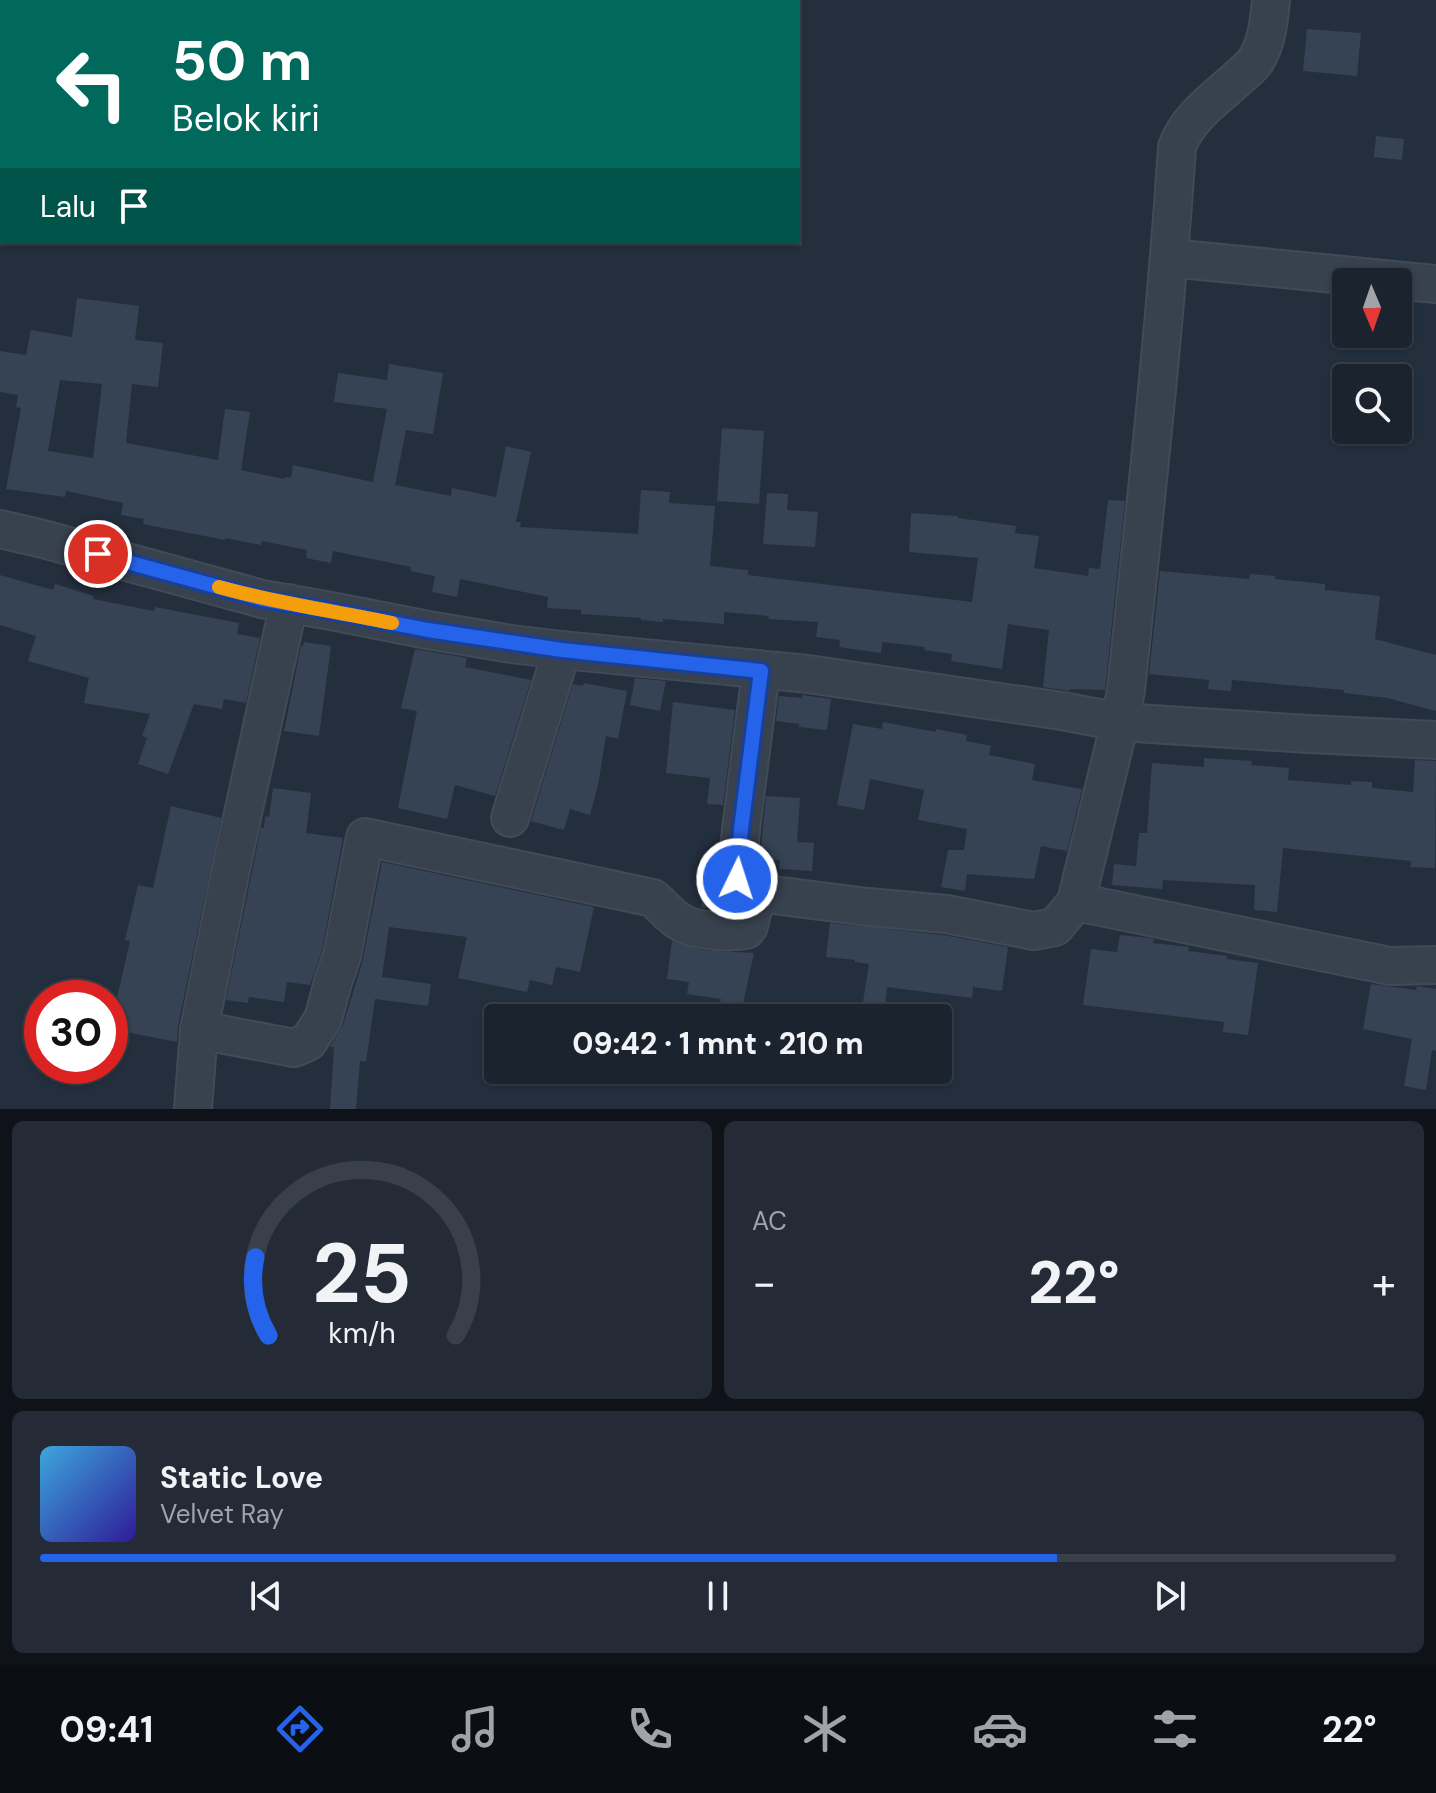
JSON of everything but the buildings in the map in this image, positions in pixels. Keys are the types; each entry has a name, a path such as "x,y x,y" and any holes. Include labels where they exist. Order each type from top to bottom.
{"street":[{"path":"761,671 737,875 745,888 757,893 946,914 1034,931 1055,927 1076,902 1126,690 1153,441 1177,147 1193,119 1254,63 1266,34 1271,0"},
{"path":"1170,258 1436,284"},
{"path":"0,529 262,599 428,630 562,650 808,674 1120,722 1436,740"},
{"path":"193,1109 199,1030 289,603"},
{"path":"510,818 562,650"},
{"path":"199,1030 294,1048 308,1042 323,1019 342,956 365,837 653,898 684,925 701,929 746,930 757,893"},
{"path":"1076,902 1390,966 1436,965"}],"slow traffic":[{"path":"219,587 262,599 392,623"}],"route":[{"path":"98,554 262,599 428,630 511,644 761,671 737,879"}]}
